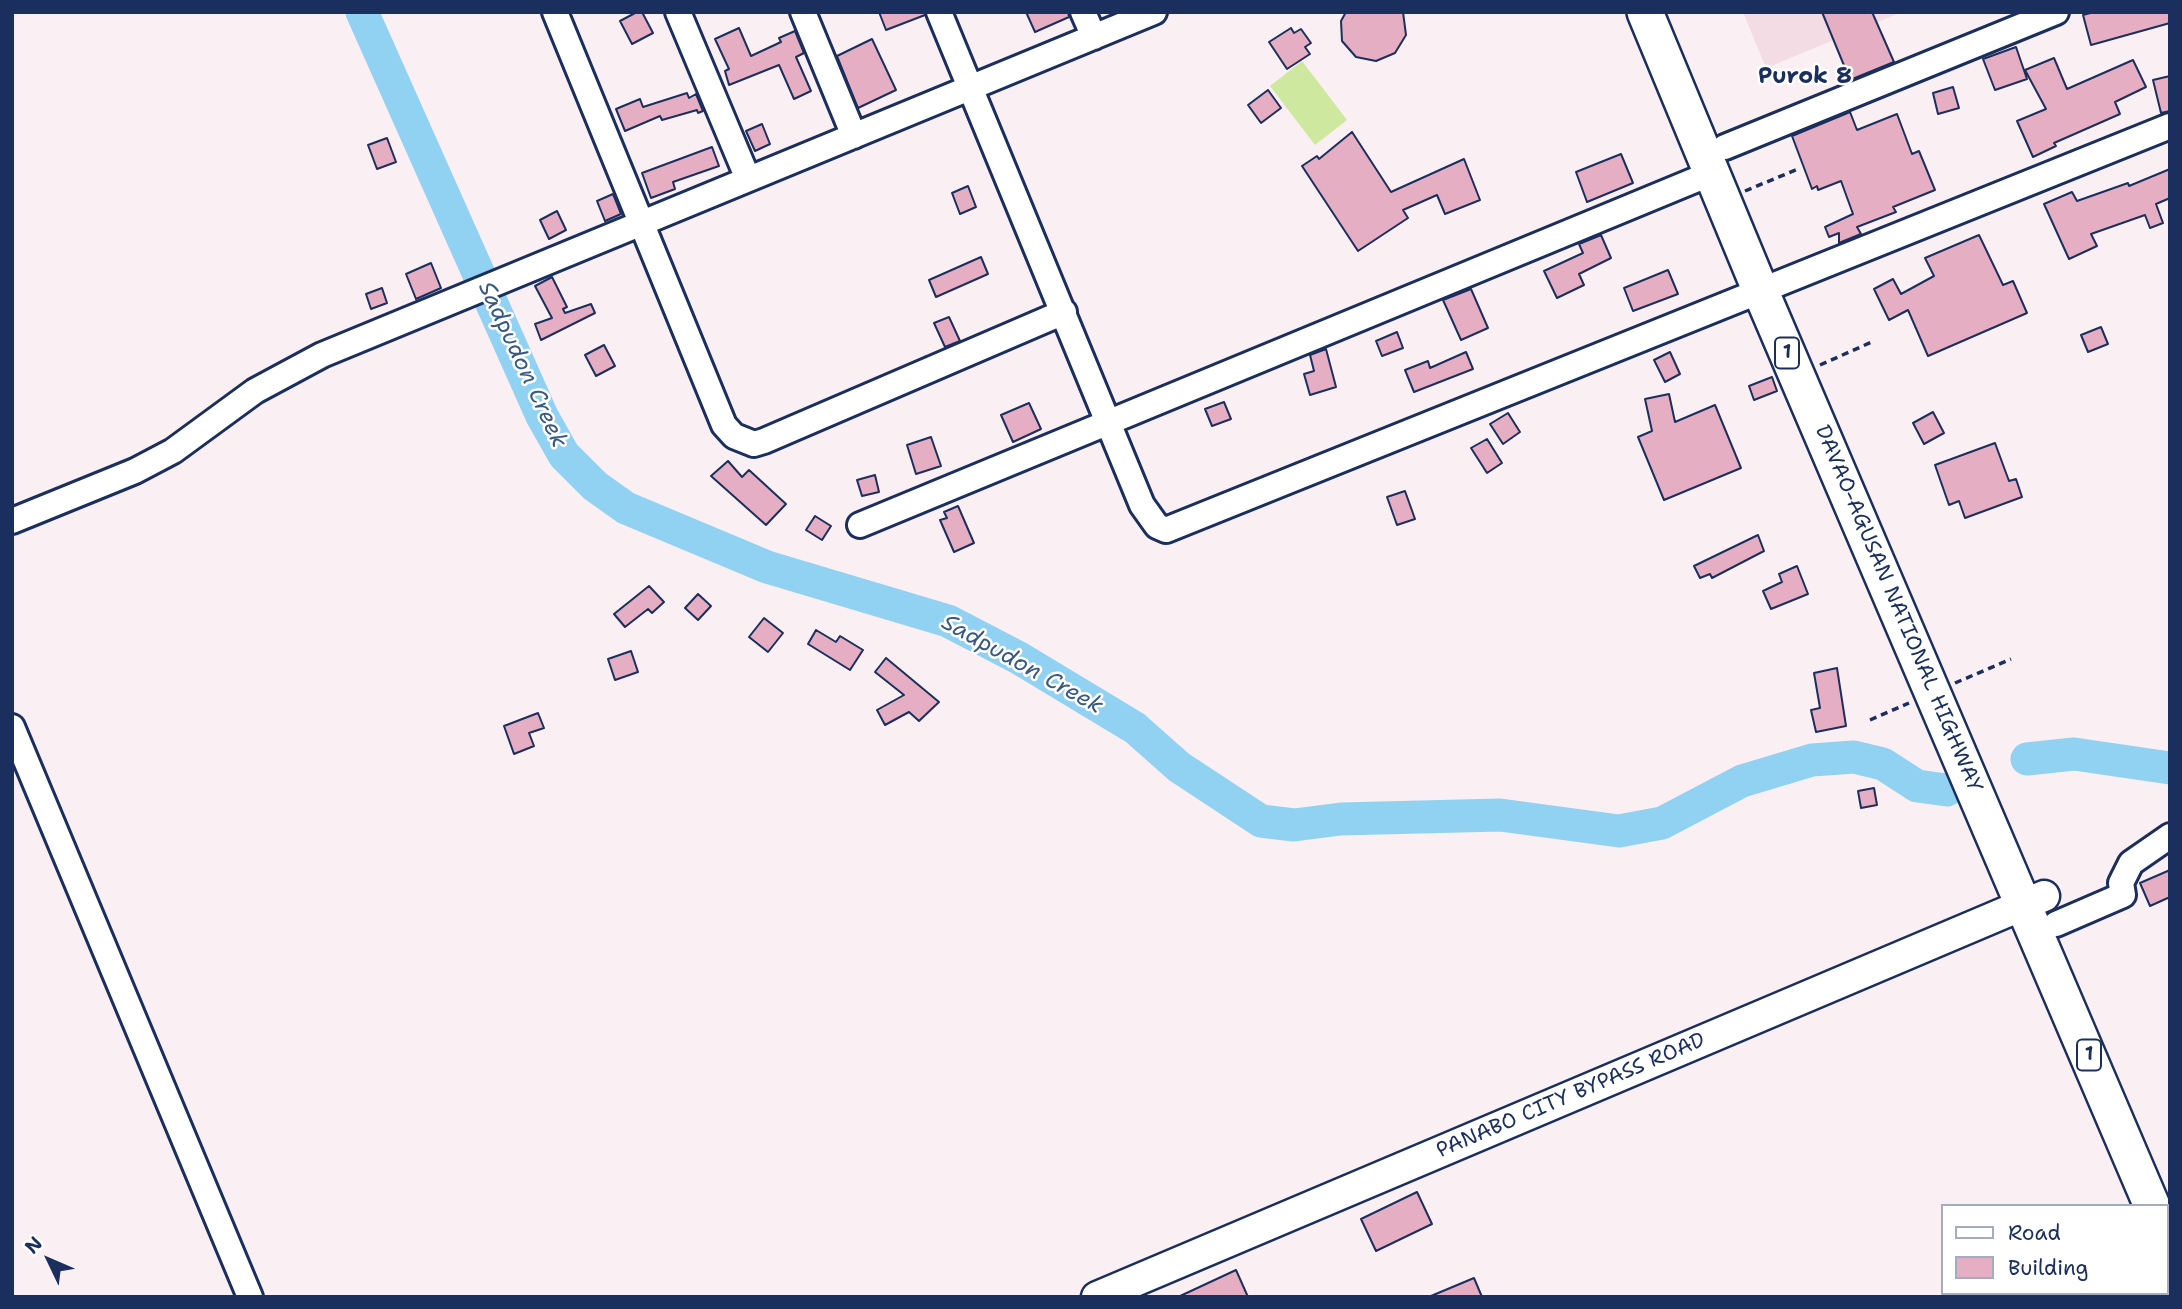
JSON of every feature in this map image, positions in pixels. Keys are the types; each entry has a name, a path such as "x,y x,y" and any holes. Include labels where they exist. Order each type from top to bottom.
{"highway":[{"name":"DAVAO-AGUSAN NATIONAL HIGHWAY","path":"1645,12 1719,160 1944,688 2170,1194"},
{"name":"DAVAO-AGUSAN NATIONAL HIGHWAY","path":"1670,12 1719,160 1744,191 1772,288 1818,366 1821,403"},
{"name":"DAVAO-AGUSAN NATIONAL HIGHWAY","path":"2042,908 2151,1204"}],"main road":[{"name":"PANABO CITY BYPASS ROAD","path":"1097,1297 2042,908"}],"street":[{"path":"555,12 724,425 734,436 754,444 1064,313"},
{"path":"678,12 748,179"},
{"path":"803,12 854,136"},
{"path":"939,12 1142,505 1157,526 1166,530 2170,126"},
{"path":"1083,12 1094,37"},
{"path":"12,521 135,471 202,432 255,391 286,373 457,298 1154,12"},
{"path":"860,525 1108,422 1719,160 2056,12"},
{"path":"12,727 250,1297"},
{"path":"2042,908 2123,895 2121,883 2131,863 2170,836"}],"path":[{"path":"1744,191 1798,169"},
{"path":"1818,366 1874,341"},
{"path":"1870,720 2011,659"}],"shaded area":[{"path":"1743,12 1902,12 1766,68"}],"green space":[{"path":"1302,61 1347,120 1315,145 1270,86"}],"building":[{"path":"642,12 653,33 632,44 620,21"},
{"path":"879,12 924,12 925,15 886,30"},
{"path":"1026,12 1068,12 1069,17 1035,32"},
{"path":"1346,12 1403,12 1406,35 1395,53 1376,61 1356,57 1342,41 1341,21"},
{"path":"1822,12 1872,12 1894,62 1850,80"},
{"path":"2094,12 2170,12 2170,23 2091,45 2083,15"},
{"path":"739,28 751,56 781,42 779,38 795,31 804,53 796,57 811,91 794,99 779,65 729,85 725,71 729,69 715,39"},
{"path":"1291,28 1294,33 1301,29 1311,43 1305,47 1310,54 1287,69 1269,42"},
{"path":"872,39 896,90 858,108 837,56"},
{"path":"2016,47 2027,79 1995,90 1983,59"},
{"path":"2054,58 2067,89 2133,60 2146,87 2115,102 2120,114 2054,143 2056,146 2033,157 2017,121 2046,109 2025,70"},
{"path":"2170,76 2170,111 2161,113 2153,80"},
{"path":"1953,87 1959,108 1938,114 1933,93"},
{"path":"1268,90 1281,108 1261,123 1248,105"},
{"path":"687,93 689,98 696,94 703,111 698,113 697,110 662,120 660,116 625,131 616,109 640,99 643,107"},
{"path":"1850,112 1857,130 1897,114 1912,154 1919,151 1935,190 1893,207 1896,212 1857,227 1861,234 1839,243 1839,233 1829,237 1825,227 1853,214 1841,181 1818,190 1817,186 1812,189 1792,136"},
{"path":"762,124 770,144 755,151 746,131"},
{"path":"1352,132 1391,192 1464,159 1480,200 1445,214 1437,195 1403,210 1408,218 1358,251 1302,166 1317,156 1319,159"},
{"path":"387,138 396,162 377,169 368,145"},
{"path":"712,147 719,166 673,182 675,189 651,198 642,173"},
{"path":"1621,154 1633,183 1587,202 1576,172"},
{"path":"2170,169 2170,198 2156,204 2163,223 2150,228 2145,215 2091,234 2097,246 2069,259 2044,204 2072,192 2077,201 2128,183 2129,186"},
{"path":"968,186 976,207 960,214 952,193"},
{"path":"613,194 621,214 605,221 597,201"},
{"path":"557,211 566,230 549,239 540,220"},
{"path":"1601,235 1611,258 1579,274 1584,285 1557,298 1544,271 1583,253 1579,244"},
{"path":"1979,235 2003,285 2013,281 2027,313 1928,356 1908,310 1889,320 1874,289 1893,279 1901,294 1934,276 1925,258"},
{"path":"981,257 988,274 936,297 929,280"},
{"path":"431,263 441,288 416,299 406,274"},
{"path":"1668,270 1678,294 1633,311 1624,288"},
{"path":"552,277 567,307 563,309 565,313 591,304 595,313 541,340 535,324 552,318 535,286"},
{"path":"382,288 387,303 371,309 366,294"},
{"path":"1471,289 1488,328 1461,340 1443,300"},
{"path":"949,317 960,341 945,347 934,323"},
{"path":"2101,327 2108,344 2088,352 2081,335"},
{"path":"1397,332 1403,348 1382,356 1376,341"},
{"path":"604,345 615,366 596,376 585,355"},
{"path":"1326,349 1336,387 1310,395 1304,374 1314,371 1310,355"},
{"path":"1466,352 1473,369 1414,392 1405,370 1428,361 1430,368"},
{"path":"1670,352 1680,374 1665,382 1654,360"},
{"path":"1772,377 1777,391 1754,400 1749,386"},
{"path":"1669,394 1675,422 1715,405 1741,468 1664,500 1638,437 1652,431 1645,399"},
{"path":"1224,402 1231,419 1212,426 1205,409"},
{"path":"1029,403 1041,429 1013,442 1001,415"},
{"path":"1933,412 1944,433 1924,444 1913,423"},
{"path":"1508,413 1520,432 1503,444 1490,424"},
{"path":"931,437 941,466 916,474 907,445"},
{"path":"1487,439 1502,463 1487,473 1471,448"},
{"path":"1995,443 2009,481 2016,479 2022,497 1965,518 1959,501 1949,505 1935,465"},
{"path":"728,461 742,477 749,470 786,504 766,525 711,476"},
{"path":"875,475 879,492 862,496 857,480"},
{"path":"1405,491 1415,519 1397,525 1387,497"},
{"path":"958,506 974,543 954,552 940,520 947,518 944,512"},
{"path":"815,516 831,526 822,540 806,530"},
{"path":"1758,535 1764,551 1712,578 1710,574 1700,578 1694,566"},
{"path":"1797,566 1808,594 1771,609 1763,591 1782,582 1779,574"},
{"path":"649,586 664,602 652,613 648,609 625,627 614,614"},
{"path":"698,594 711,606 698,620 685,608"},
{"path":"764,618 783,633 768,652 749,637"},
{"path":"816,630 836,642 840,636 863,650 850,670 808,644"},
{"path":"631,651 638,672 615,680 608,659"},
{"path":"886,658 939,702 919,721 909,712 885,725 877,710 904,695 875,672"},
{"path":"1837,668 1846,726 1816,732 1811,710 1820,708 1814,673"},
{"path":"538,713 544,728 529,733 534,746 514,754 504,726"},
{"path":"1874,788 1877,805 1861,808 1858,791"},
{"path":"2170,870 2170,897 2150,906 2140,883"},
{"path":"1417,1192 1432,1224 1376,1251 1361,1219"},
{"path":"1236,1270 1248,1297 1178,1297"},
{"path":"1474,1278 1482,1297 1431,1297 1431,1296"}],"waterway":[{"name":"Sadpudon Creek","path":"362,12 542,416 564,455 595,486 626,508 767,567 948,621 1019,658 1135,728 1179,767 1261,821 1294,825 1341,819 1500,815 1619,831 1662,823 1742,781 1812,760 1854,757 1883,764 1917,786 1947,790"},
{"name":"Sadpudon Creek","path":"2027,759 2074,754 2170,768"}],"district":[{"name":"Purok 8","path":"1805,77"}]}
